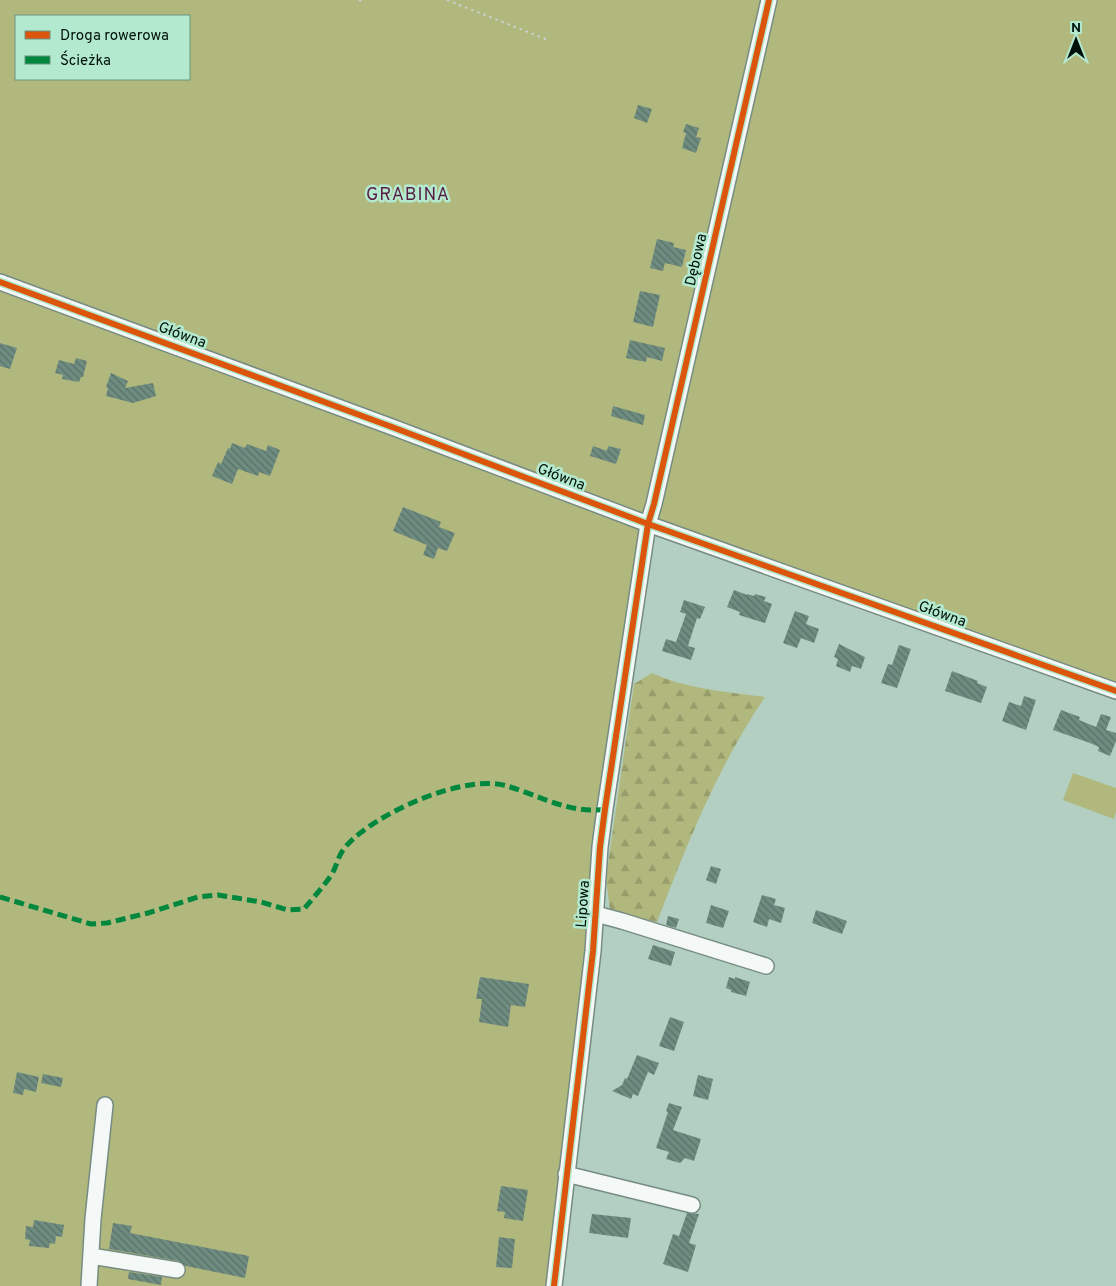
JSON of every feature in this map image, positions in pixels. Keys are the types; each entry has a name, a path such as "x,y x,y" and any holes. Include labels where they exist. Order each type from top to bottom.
{"street":[{"name":"Dębowa","path":"648,524 770,0"},
{"name":"Główna","path":"0,282 392,426 648,524 1116,691"},
{"name":"Lipowa","path":"554,1286 596,914 600,847 648,524"},
{"path":"596,914 766,966"},
{"path":"89,1286 93,1219 105,1106"},
{"path":"566,1174 692,1205"},
{"path":"91,1256 177,1270"}],"path":[{"path":"359,0 365,2"},
{"path":"447,0 548,40"}],"green space":[{"path":"0,0 1116,0 1116,698 645,525 553,1286 0,1286"},
{"path":"652,673 693,686 765,697 748,723 718,778 692,835 657,922 610,911 606,878 634,684"},
{"path":"1073,773 1116,788 1116,812 1114,819 1063,800"}],"building":[{"path":"638,105 652,109 647,123 634,118"},
{"path":"686,124 699,128 696,137 701,138 696,153 682,148 686,133 683,132"},
{"path":"657,239 674,243 673,247 686,250 682,267 665,263 663,271 650,268"},
{"path":"640,291 660,295 653,327 633,322"},
{"path":"630,340 665,348 662,361 647,357 646,362 626,358"},
{"path":"0,343 17,348 10,369 0,366"},
{"path":"76,358 87,361 83,377 81,377 79,382 62,379 63,375 55,373 59,360 74,364"},
{"path":"111,373 128,381 125,388 153,383 156,396 133,403 106,396 108,388 106,387"},
{"path":"613,406 645,415 643,425 611,416"},
{"path":"232,443 245,448 247,444 266,451 268,445 280,450 270,476 259,472 258,476 238,469 232,484 212,476 218,462 221,464"},
{"path":"593,446 607,451 608,446 621,449 616,464 590,456"},
{"path":"403,507 441,522 439,527 455,533 447,551 438,548 434,559 423,555 427,545 393,531"},
{"path":"734,590 747,595 754,596 755,594 766,597 764,601 772,604 765,623 739,615 740,612 727,607"},
{"path":"684,600 705,607 700,619 697,618 688,646 695,648 691,660 662,651 666,639 676,642 686,614 680,612"},
{"path":"795,611 809,616 806,624 819,629 814,643 801,638 797,648 783,643"},
{"path":"839,644 865,657 861,669 852,666 850,672 836,666 838,659 834,657"},
{"path":"899,645 911,649 897,688 881,683 888,664 892,665"},
{"path":"952,671 978,681 977,683 987,687 981,703 945,691"},
{"path":"1024,696 1036,700 1026,730 1002,721 1009,702 1021,706"},
{"path":"1061,710 1080,717 1079,720 1096,727 1101,714 1111,717 1106,730 1116,733 1116,741 1110,756 1098,751 1099,747 1053,730"},
{"path":"711,866 721,869 716,884 706,880"},
{"path":"762,895 776,899 774,905 785,908 781,923 769,919 767,927 753,922"},
{"path":"711,905 729,911 723,928 706,923"},
{"path":"816,910 847,921 842,934 812,923"},
{"path":"668,916 679,919 676,928 666,925"},
{"path":"653,945 675,952 671,966 648,959"},
{"path":"480,977 529,984 525,1007 511,1005 508,1027 479,1022 482,999 476,999"},
{"path":"729,977 750,982 746,996 731,992 731,990 726,988"},
{"path":"670,1017 684,1022 674,1051 659,1046"},
{"path":"637,1055 659,1063 654,1075 648,1072 638,1096 633,1094 631,1099 612,1091 622,1085 625,1078 627,1079"},
{"path":"17,1072 39,1077 36,1092 24,1089 23,1095 13,1093"},
{"path":"43,1074 63,1078 61,1087 41,1083"},
{"path":"698,1075 713,1079 708,1100 693,1096"},
{"path":"669,1103 682,1107 673,1130 701,1139 694,1161 685,1158 680,1163 666,1159 669,1152 656,1148 668,1112 666,1111"},
{"path":"501,1186 528,1190 523,1221 504,1218 505,1212 497,1211"},
{"path":"687,1213 699,1214 689,1243 696,1245 688,1272 663,1264 673,1234 679,1236"},
{"path":"592,1214 631,1218 628,1238 589,1233"},
{"path":"34,1220 64,1225 62,1237 56,1236 55,1244 50,1243 49,1248 29,1246 30,1240 25,1239 26,1226 33,1227"},
{"path":"113,1223 132,1226 130,1233 249,1256 245,1278 186,1266 179,1261 109,1249"},
{"path":"499,1237 515,1239 512,1268 496,1267"},
{"path":"129,1272 162,1277 161,1285 128,1279"}],"marked path":[{"path":"0,897 91,924 107,923 148,913 198,897 218,895 261,902 288,910 304,909 332,874 345,848 361,832 400,809 422,798 445,790 489,783 507,786 568,807 593,810 605,809"}],"cycle path":[{"path":"554,1286 593,951 600,847 648,524 769,0"},
{"path":"0,282 648,524 1116,691"}],"district":[{"name":"GRABINA","path":"408,195"}]}
